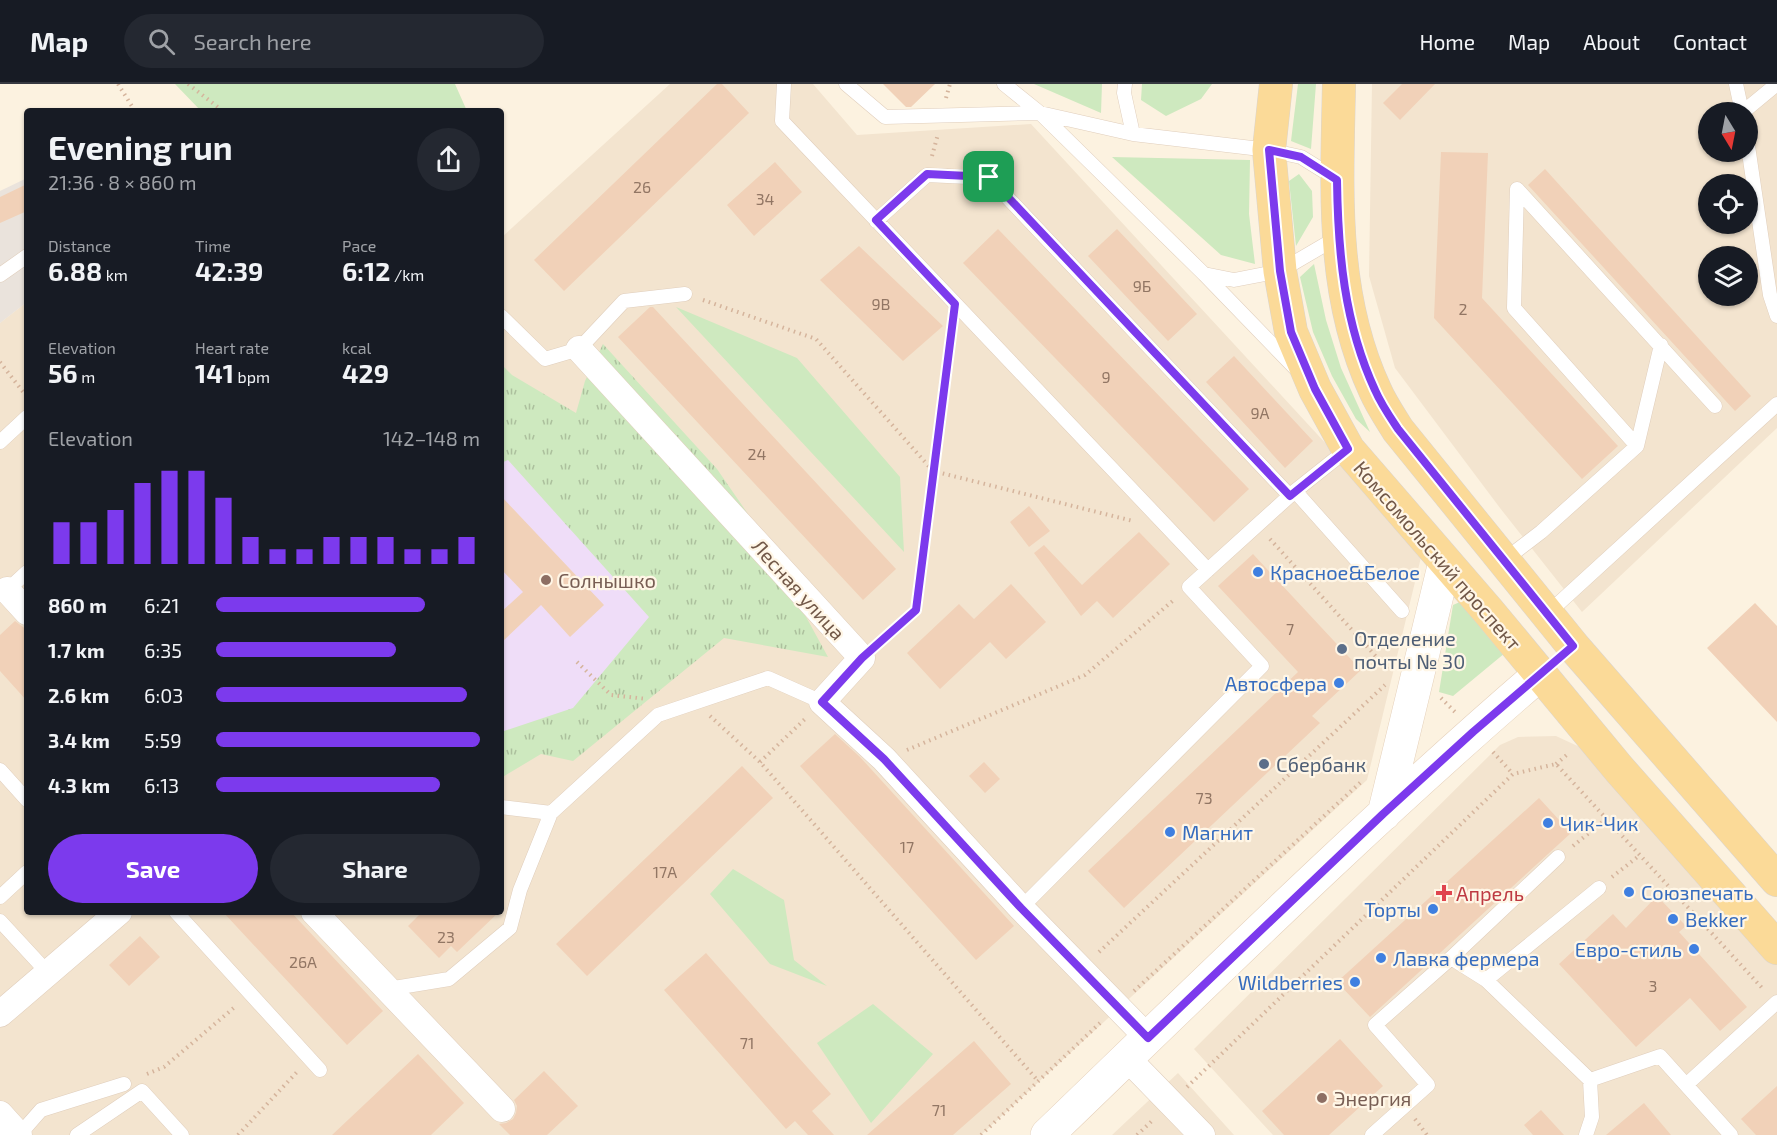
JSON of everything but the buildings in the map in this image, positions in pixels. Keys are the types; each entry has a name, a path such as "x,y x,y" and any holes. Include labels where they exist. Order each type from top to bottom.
{"main road":[{"name":"Комсомольский проспект","path":"1276,84 1269,150 1280,271 1291,332 1315,389 1348,449 1489,612 1619,769 1777,948"},
{"path":"1339,84 1338,237 1345,294 1356,342 1375,392 1398,429 1573,646 1777,880"},
{"path":"1383,814 1445,562"},
{"path":"1047,1135 1383,814 1473,732 1573,646"}],"street":[{"name":"Лесная улица","path":"579,349 862,658"},
{"path":"3,594 24,610"},
{"path":"862,658 822,702 884,759 1021,908 1118,1006 1138,1048 1172,1101 1202,1135"},
{"path":"0,1014 116,915"},
{"path":"322,915 388,989 502,1109"},
{"path":"0,1114 19,1135"}],"lane":[{"path":"784,84 782,121 1208,570"},
{"path":"846,84 885,117 1040,113 1133,134 1269,150 1301,157 1337,180"},
{"path":"1004,84 1040,113 1204,274 1315,389"},
{"path":"1125,84 1124,93 1133,134"},
{"path":"1736,84 1740,102"},
{"path":"1754,102 1777,84"},
{"path":"1750,162 1770,295 1777,316"},
{"path":"876,220 927,174 989,177 1402,611"},
{"path":"1637,446 1514,308 1517,189 1715,406"},
{"path":"1204,274 1233,280 1280,271 1338,237"},
{"path":"0,275 24,258"},
{"path":"504,319 545,359 579,349 624,301 685,294"},
{"path":"1503,561 1541,531 1637,446 1661,345"},
{"path":"1547,614 1777,404"},
{"path":"0,442 24,420"},
{"path":"1021,908 1262,666 1189,587 1293,494 1348,449"},
{"path":"3,594 24,575"},
{"path":"388,989 449,979 510,928 520,890 551,813 658,716 768,678 822,702"},
{"path":"0,770 24,797"},
{"path":"504,807 551,813"},
{"path":"1372,1135 1428,1085 1375,1025 1558,857"},
{"path":"0,897 24,875"},
{"path":"1486,980 1599,888"},
{"path":"179,915 320,1070"},
{"path":"0,921 48,973"},
{"path":"1450,958 1486,980 1590,1080 1592,1117 1586,1135"},
{"path":"1686,1085 1777,1003"},
{"path":"1590,1080 1660,1056 1731,1135"},
{"path":"0,1134 19,1135 41,1110 124,1084"},
{"path":"76,1135 142,1091 182,1135"}],"path":[{"path":"118,84 133,108"},
{"path":"188,84 219,108"},
{"path":"685,294 816,339 933,471 1169,530"},
{"path":"862,658 916,610 955,304"},
{"path":"0,362 24,393"},
{"path":"1258,525 1390,672"},
{"path":"884,759 1085,675 1189,587"},
{"path":"577,662 611,695 653,699"},
{"path":"1081,969 1387,683 1385,694"},
{"path":"759,762 822,702"},
{"path":"695,703 759,762 1038,1081"},
{"path":"1137,1135 1513,774 1556,764 1777,1003"},
{"path":"981,1135 1369,774"},
{"path":"1558,857 1606,819"},
{"path":"1599,888 1640,855"},
{"path":"124,1084 164,1067 251,994"},
{"path":"238,1135 310,1059"}],"shaded area":[{"path":"670,84 813,84 857,135 1031,124 1423,549 1367,780 981,1135 0,1135 0,323 24,304 24,915 504,915 504,235"},
{"path":"1372,84 1777,84 1777,428 1582,612 1500,508 1395,368 1369,276"},
{"path":"24,179 24,304 0,323 0,191"},
{"path":"504,407 695,618 504,768"},
{"path":"1556,736 1584,749 1777,961 1777,1135 1273,1135 1194,1049 1500,745 1518,737"},
{"path":"1178,1073 1234,1135 1112,1135"}],"green space":[{"path":"175,84 455,84 466,108 198,108"},
{"path":"1034,84 1102,84 1101,113"},
{"path":"1142,84 1212,84 1201,99 1166,116 1141,100"},
{"path":"1298,84 1316,84 1311,149 1291,141"},
{"path":"1112,157 1250,160 1249,214 1255,264 1221,255"},
{"path":"1299,174 1312,191 1313,217 1296,246 1289,181"},
{"path":"1314,264 1326,320 1341,368 1370,432 1356,419 1332,376 1313,332 1300,277"},
{"path":"676,307 797,358 900,477 904,552"},
{"path":"603,344 717,469 757,527 828,657 724,638 573,761 541,754 504,776 504,731 573,708 649,617 508,460 504,462 504,367 512,375 576,413 585,381"},
{"path":"1469,598 1505,653 1453,696 1439,692 1453,605"},
{"path":"733,869 784,900 794,960 827,986 770,964 710,894"},
{"path":"873,1004 933,1054 871,1123 817,1043"}],"place":[{"name":"Красное&Белое","path":"1258,572"},
{"name":"Солнышко","path":"546,580"},
{"name":"Отделение почты № 30","path":"1342,649"},
{"name":"Автосфера","path":"1339,683"},
{"name":"Сбербанк","path":"1264,764"},
{"name":"Чик-Чик","path":"1548,823"},
{"name":"Магнит","path":"1170,832"},
{"name":"Союзпечать","path":"1629,892"},
{"name":"Апрель","path":"1444,893"},
{"name":"Торты","path":"1433,909"},
{"name":"Bekker","path":"1673,919"},
{"name":"Евро-стиль","path":"1694,949"},
{"name":"Лавка фермера","path":"1381,958"},
{"name":"Wildberries","path":"1355,982"},
{"name":"Энергия","path":"1322,1098"}],"route":[{"path":"1269,150 1301,157 1337,180 1338,237 1345,294 1356,342 1375,392 1398,429 1573,646 1473,732 1383,814 1148,1038 1021,908 884,759 822,702 862,658 916,610 955,304 876,220 927,174 989,177 1290,496 1348,449 1315,389 1291,332 1280,271 1269,150"}]}
